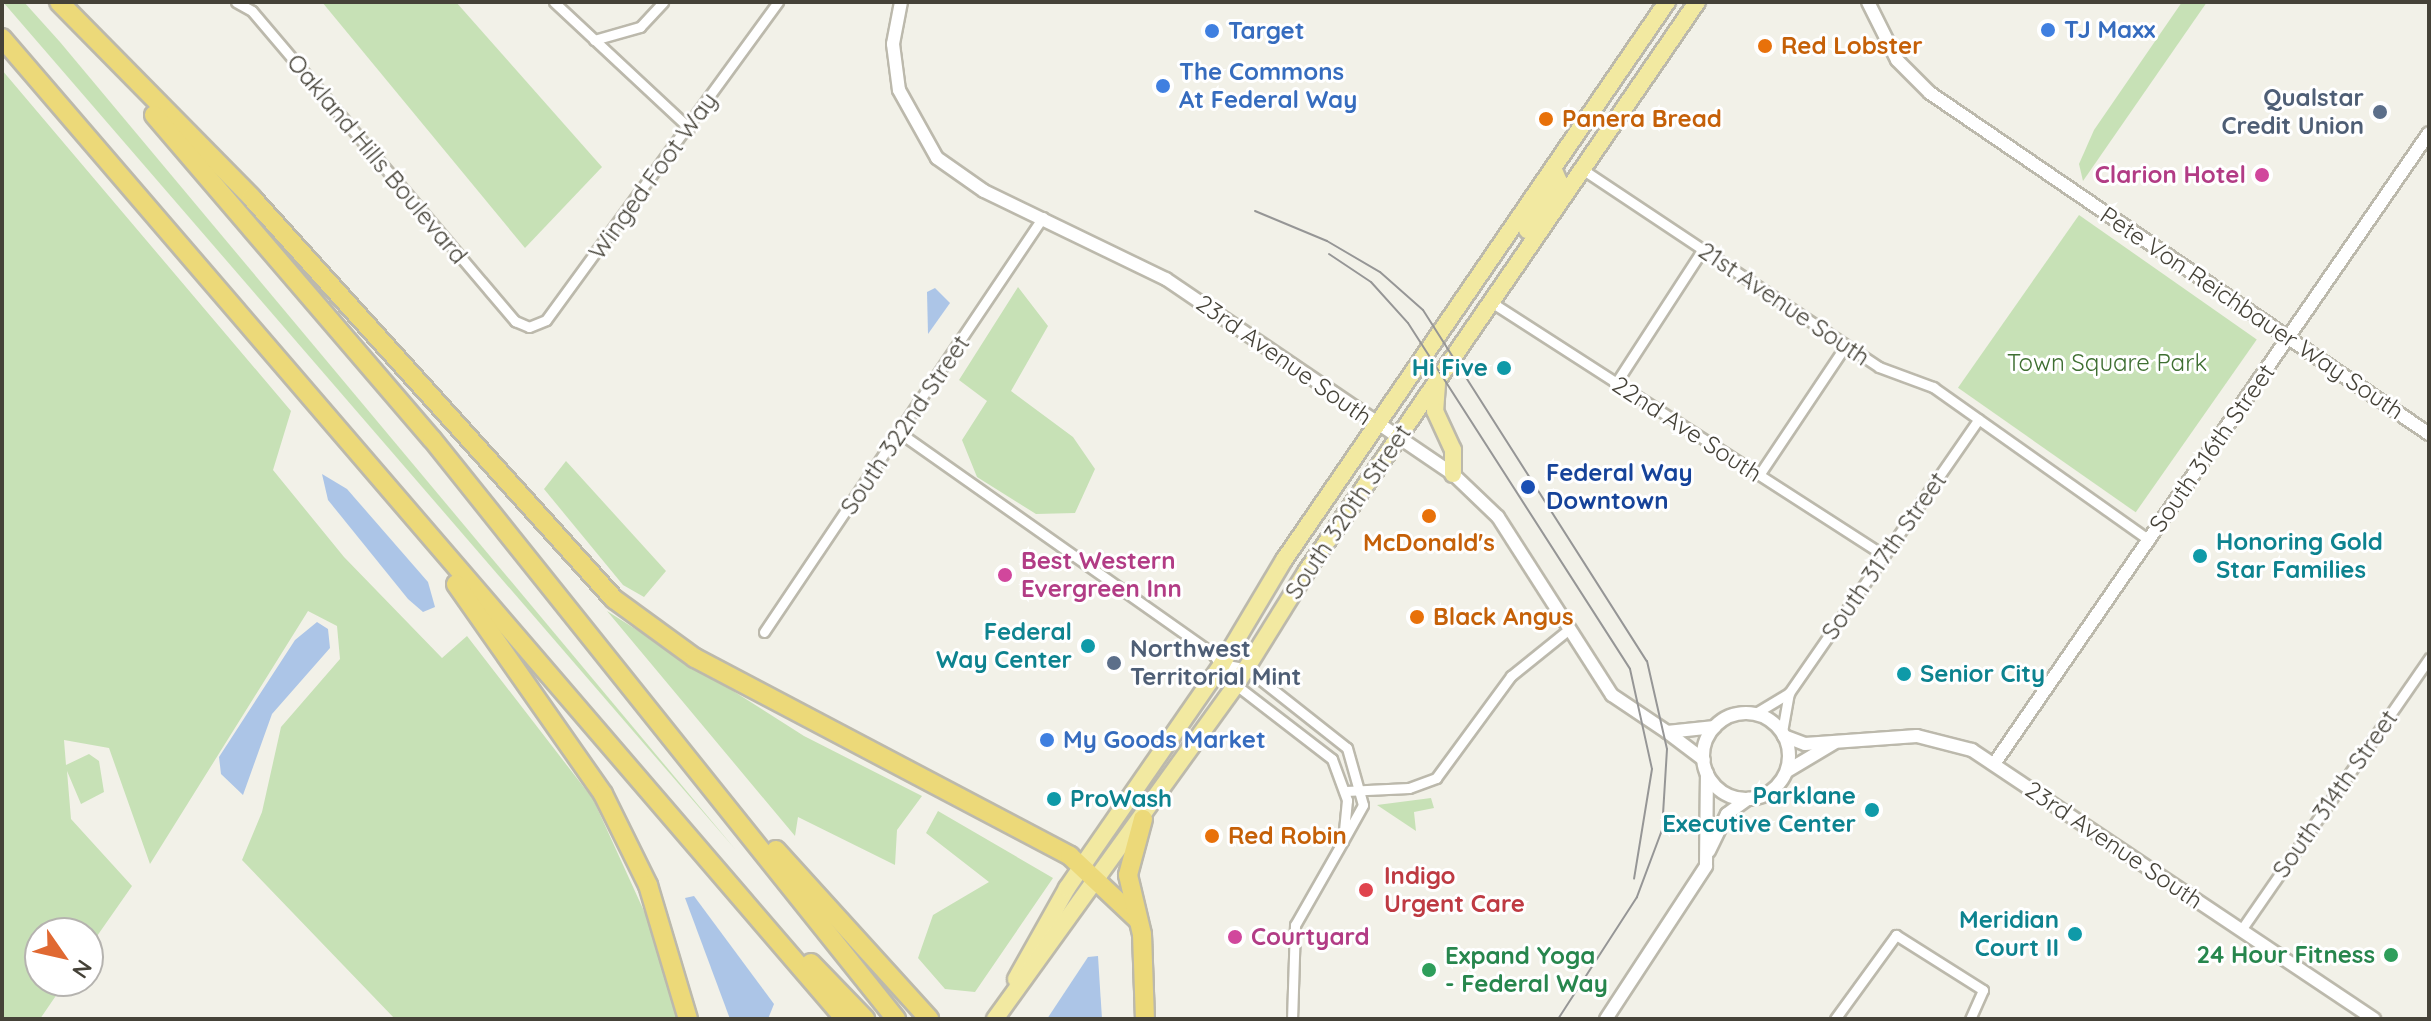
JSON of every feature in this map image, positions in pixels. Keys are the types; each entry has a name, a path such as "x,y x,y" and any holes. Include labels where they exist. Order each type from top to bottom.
{"highway":[{"path":"58,2 432,439 896,1019"},
{"path":"58,2 251,197 614,599 695,658 1084,865 1097,885 1138,920"},
{"path":"2,38 845,1019"},
{"path":"387,488 603,794 648,885 688,1019"},
{"path":"690,758 929,1019"},
{"path":"671,816 865,1019"},
{"path":"1143,819 1128,859 1138,920 1145,1019"}],"main road":[{"name":"South 320th Street","path":"995,1019 1084,865 1222,664 1377,424 1667,2"},
{"name":"South 320th Street","path":"995,1019 1097,885 1236,685 1398,438 1697,2"},
{"path":"1582,169 1576,154 1616,95 1623,66"},
{"path":"1506,279 1518,244 1559,182 1553,168"},
{"path":"1438,379 1435,411 1453,450 1453,474"}],"street":[{"name":"Oakland Hills Boulevard","path":"236,2 252,11 515,321"},
{"path":"554,2 689,128"},
{"path":"594,40 640,27 663,2"},
{"name":"Winged Foot Way","path":"515,321 529,327 546,320 778,2"},
{"name":"23rd Avenue South","path":"901,2 893,44 910,119 953,171 1175,285 1453,474 1498,517 1612,695 1667,732"},
{"name":"Pete Von Reichbauer Way South","path":"1868,2 1897,60 1923,88 2429,434"},
{"name":"South 316th Street","path":"1994,764 2429,133"},
{"name":"21st Avenue South","path":"1582,169 1846,345 1979,419 2149,540"},
{"name":"South 322nd Street","path":"764,632 1043,217"},
{"path":"1616,383 1703,249"},
{"name":"22nd Ave South","path":"1491,302 1884,555"},
{"path":"1759,475 1846,345"},
{"name":"South 317th Street","path":"1754,714 1789,693 1979,419"},
{"path":"900,433 1222,664 1236,685 1318,744 1346,791 1343,841"},
{"path":"1346,791 1409,788 1442,774 1511,676 1568,630"},
{"name":"South 314th Street","path":"2241,930 2429,658"},
{"path":"1222,664 1247,669 1334,732 1362,788 1360,820 1343,841 1295,925 1292,1019"},
{"name":"South 317th Street","path":"1783,734 1789,693"},
{"path":"1606,1019 1700,880 1709,851 1727,814 1748,799 1764,795 1787,771 1783,734 1754,714 1715,727 1667,732"},
{"path":"1709,851 1705,766 1715,727"},
{"path":"1667,732 1705,766 1728,795 1748,799"},
{"name":"23rd Avenue South","path":"1783,734 1834,743 1931,738 1994,764 2374,1019"},
{"name":"23rd Avenue South","path":"1787,771 1834,743"},
{"path":"1835,1019 1896,935 1984,995 1970,1019"}],"green space":[{"path":"3,2 24,2 60,42 735,849"},
{"path":"322,2 456,2 602,167 525,248"},
{"path":"2182,2 2207,2 2083,181 2079,164 2094,130"},
{"path":"2,70 291,411 273,470 344,557 442,658 467,636 593,799 654,933 679,1019 395,1019 242,860 262,812 281,727 340,659 337,626 308,611 150,864 109,748 64,740 66,765 89,754 99,761 104,792 81,804 67,771 71,819 132,886 104,926 104,917 24,917 24,997 55,997 40,1019 2,1019"},
{"name":"Town Square Park","path":"2079,215 2257,339 2136,512 1958,388"},
{"path":"1018,287 1048,326 1011,391 1073,437 1095,469 1075,513 1036,514 977,477 962,440 987,401 959,380"},
{"path":"566,461 666,571 644,597 623,585 544,489"},
{"path":"607,611 804,736 922,796 897,830 895,865 798,817 795,836"},
{"path":"1431,798 1434,808 1414,812 1416,831 1377,805"},
{"path":"938,811 1053,878 975,992 945,989 918,958 933,915 989,882 926,833"}],"water":[{"path":"935,288 950,303 928,334 927,292"},
{"path":"322,474 347,489 428,582 435,607 423,612 408,599 328,500"},
{"path":"317,622 328,629 330,648 272,714 243,795 221,774 219,757 295,640"},
{"path":"694,896 774,1004 768,1019 730,1019 685,898"},
{"path":"1098,956 1102,1019 1047,1019 1088,957"}],"tram line":[{"path":"1255,211 1327,241 1380,272 1423,310 1647,661 1667,749 1662,830 1637,897 1558,1019"},
{"path":"1329,254 1371,282 1408,323 1630,669 1652,769 1634,879"}],"place":[{"name":"TJ Maxx","path":"2048,30"},
{"name":"Target","path":"1212,31"},
{"name":"Red Lobster","path":"1765,46"},
{"name":"The Commons At Federal Way","path":"1163,86"},
{"name":"Qualstar Credit Union","path":"2380,112"},
{"name":"Panera Bread","path":"1546,119"},
{"name":"Clarion Hotel","path":"2262,175"},
{"name":"Hi Five","path":"1504,368"},
{"name":"Federal Way Downtown","path":"1528,487"},
{"name":"McDonald's","path":"1429,516"},
{"name":"Honoring Gold Star Families","path":"2200,556"},
{"name":"Best Western Evergreen Inn","path":"1005,575"},
{"name":"Black Angus","path":"1417,617"},
{"name":"Federal Way Center","path":"1088,646"},
{"name":"Northwest Territorial Mint","path":"1114,663"},
{"name":"Senior City","path":"1904,674"},
{"name":"My Goods Market","path":"1047,740"},
{"name":"ProWash","path":"1054,799"},
{"name":"Parklane Executive Center","path":"1872,810"},
{"name":"Red Robin","path":"1212,836"},
{"name":"Indigo Urgent Care","path":"1366,890"},
{"name":"Meridian Court II","path":"2075,934"},
{"name":"Courtyard","path":"1235,937"},
{"name":"24 Hour Fitness","path":"2391,955"},
{"name":"Expand Yoga - Federal Way","path":"1429,970"}]}
